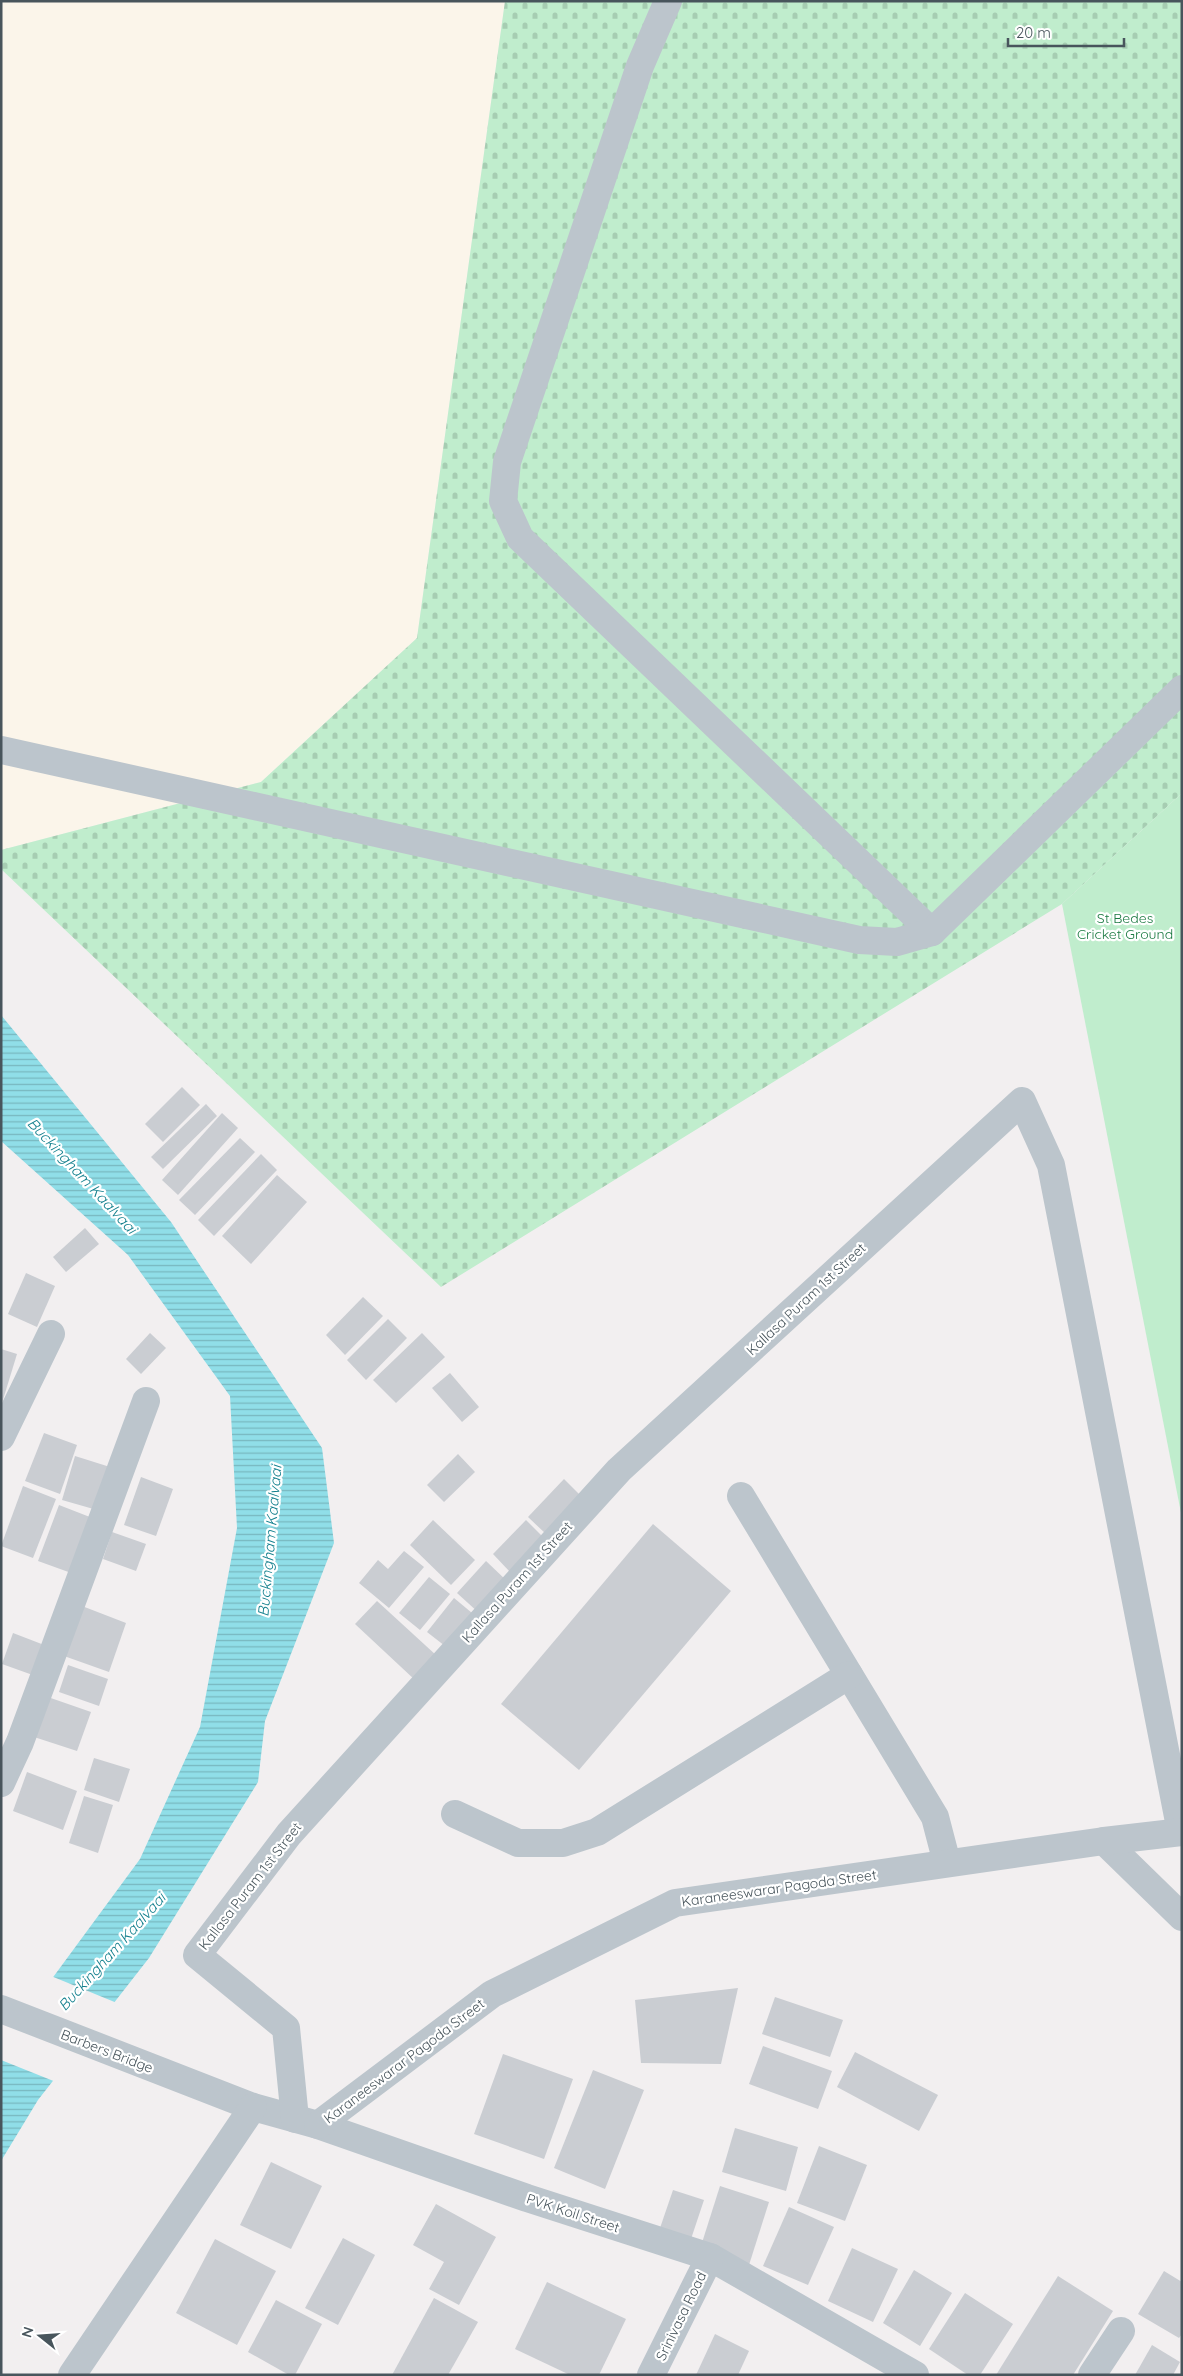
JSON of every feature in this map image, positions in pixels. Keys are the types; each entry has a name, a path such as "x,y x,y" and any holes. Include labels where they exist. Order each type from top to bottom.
{"street":[{"path":"668,1 640,66 510,453 503,500 520,538 932,932"},
{"path":"1,750 859,940 897,942 932,932 1182,689"},
{"name":"Kallasa Puram 1st Street","path":"306,2122 286,2028 197,1955 289,1834 619,1470 1022,1100 1051,1165 1182,1832"},
{"path":"1,1436 51,1334"},
{"path":"1,1783 11,1739 146,1402"},
{"path":"741,1496 935,1817 947,1864"},
{"path":"455,1814 518,1843 563,1843 597,1832 849,1675"},
{"name":"Karaneeswarar Pagoda Street","path":"306,2122 492,1994 675,1903 1104,1841 1182,1832"},
{"path":"1104,1841 1182,1917"},
{"name":"Barbers Bridge","path":"1,2009 213,2092"},
{"name":"PVK Koil Street","path":"213,2092 527,2198 710,2257 915,2375"},
{"path":"72,2375 253,2107"},
{"name":"Srinivasa Road","path":"651,2375 710,2257"},
{"path":"1092,2375 1121,2330"}],"shaded area":[{"path":"1,1 505,1 417,638 261,782 1,850"}],"green space":[{"path":"505,1 1182,1 1182,793 1062,904 441,1287 1,869 1,850 261,782 417,638"},
{"name":"St Bedes Cricket Ground","path":"1182,793 1182,1518 1062,904"}],"water":[{"name":"Buckingham Kaalvaai","path":"1,1015 171,1222 322,1448 334,1543 265,1721 258,1782 149,1958 38,2100 1,2161 1,2048 140,1859 200,1727 237,1528 230,1396 128,1255 1,1141"}],"pier":[{"path":"51,1976 117,2003 56,2082 1,2060 1,2044"}],"building":[{"path":"182,1087 200,1105 163,1142 145,1124"},
{"path":"206,1104 217,1116 163,1169 151,1157"},
{"path":"222,1113 238,1128 178,1195 162,1180"},
{"path":"240,1138 255,1152 195,1215 179,1200"},
{"path":"261,1154 277,1170 214,1236 198,1220"},
{"path":"277,1175 307,1202 251,1264 222,1236"},
{"path":"85,1228 99,1244 66,1272 53,1257"},
{"path":"26,1273 55,1286 37,1327 8,1314"},
{"path":"363,1297 383,1316 345,1355 326,1335"},
{"path":"388,1319 407,1338 366,1380 347,1360"},
{"path":"150,1333 166,1348 141,1374 126,1359"},
{"path":"422,1333 445,1357 396,1403 373,1380"},
{"path":"1,1349 17,1354 2,1403 1,1403"},
{"path":"450,1373 479,1407 462,1422 432,1388"},
{"path":"44,1433 77,1445 60,1494 25,1481"},
{"path":"458,1454 475,1472 444,1502 427,1485"},
{"path":"75,1456 110,1467 97,1510 62,1500"},
{"path":"141,1477 173,1489 156,1536 124,1525"},
{"path":"564,1479 582,1497 546,1534 528,1517"},
{"path":"23,1486 56,1499 33,1558 1,1546"},
{"path":"59,1505 95,1519 74,1574 38,1561"},
{"path":"433,1520 475,1560 451,1585 410,1545"},
{"path":"526,1520 546,1540 512,1574 493,1554"},
{"path":"653,1524 731,1591 579,1770 501,1704"},
{"path":"112,1532 146,1544 136,1571 103,1559"},
{"path":"404,1551 424,1567 389,1608 359,1583 378,1560 388,1569"},
{"path":"486,1561 508,1582 479,1613 457,1593"},
{"path":"429,1577 450,1594 420,1630 399,1613"},
{"path":"454,1598 472,1613 445,1646 427,1632"},
{"path":"377,1601 437,1656 415,1680 355,1624"},
{"path":"82,1606 126,1623 109,1672 64,1656"},
{"path":"13,1633 52,1648 41,1678 2,1664"},
{"path":"68,1665 108,1679 99,1706 59,1692"},
{"path":"45,1696 91,1712 77,1751 31,1736"},
{"path":"94,1758 130,1769 119,1802 84,1790"},
{"path":"27,1772 77,1791 63,1830 13,1811"},
{"path":"84,1796 113,1805 98,1853 69,1843"},
{"path":"738,1988 721,2064 641,2063 635,2000"},
{"path":"775,1997 843,2020 830,2057 762,2034"},
{"path":"763,2046 832,2071 818,2109 749,2084"},
{"path":"855,2052 938,2095 919,2131 837,2087"},
{"path":"503,2054 573,2079 544,2159 474,2134"},
{"path":"593,2070 644,2090 605,2189 554,2168"},
{"path":"735,2128 798,2147 786,2191 722,2172"},
{"path":"819,2146 867,2165 845,2221 797,2203"},
{"path":"271,2162 322,2186 291,2249 240,2225"},
{"path":"720,2186 769,2202 749,2265 700,2249"},
{"path":"673,2190 704,2200 690,2242 659,2231"},
{"path":"436,2204 496,2237 459,2305 429,2289 444,2262 413,2245"},
{"path":"789,2207 834,2227 808,2285 763,2266"},
{"path":"343,2238 375,2255 338,2325 305,2308"},
{"path":"215,2239 276,2271 237,2345 176,2313"},
{"path":"852,2248 898,2269 873,2322 828,2301"},
{"path":"914,2270 952,2293 920,2346 883,2323"},
{"path":"1164,2271 1182,2282 1182,2334 1179,2338 1138,2314"},
{"path":"1058,2276 1113,2311 1073,2375 996,2375"},
{"path":"547,2282 626,2319 599,2375 570,2375 515,2349"},
{"path":"965,2293 1013,2324 980,2375 968,2375 929,2349"},
{"path":"434,2298 478,2322 448,2375 392,2375"},
{"path":"276,2300 322,2324 295,2375 289,2375 248,2352"},
{"path":"715,2334 749,2351 738,2375 696,2375"},
{"path":"1152,2345 1180,2362 1173,2375 1135,2375"}]}
